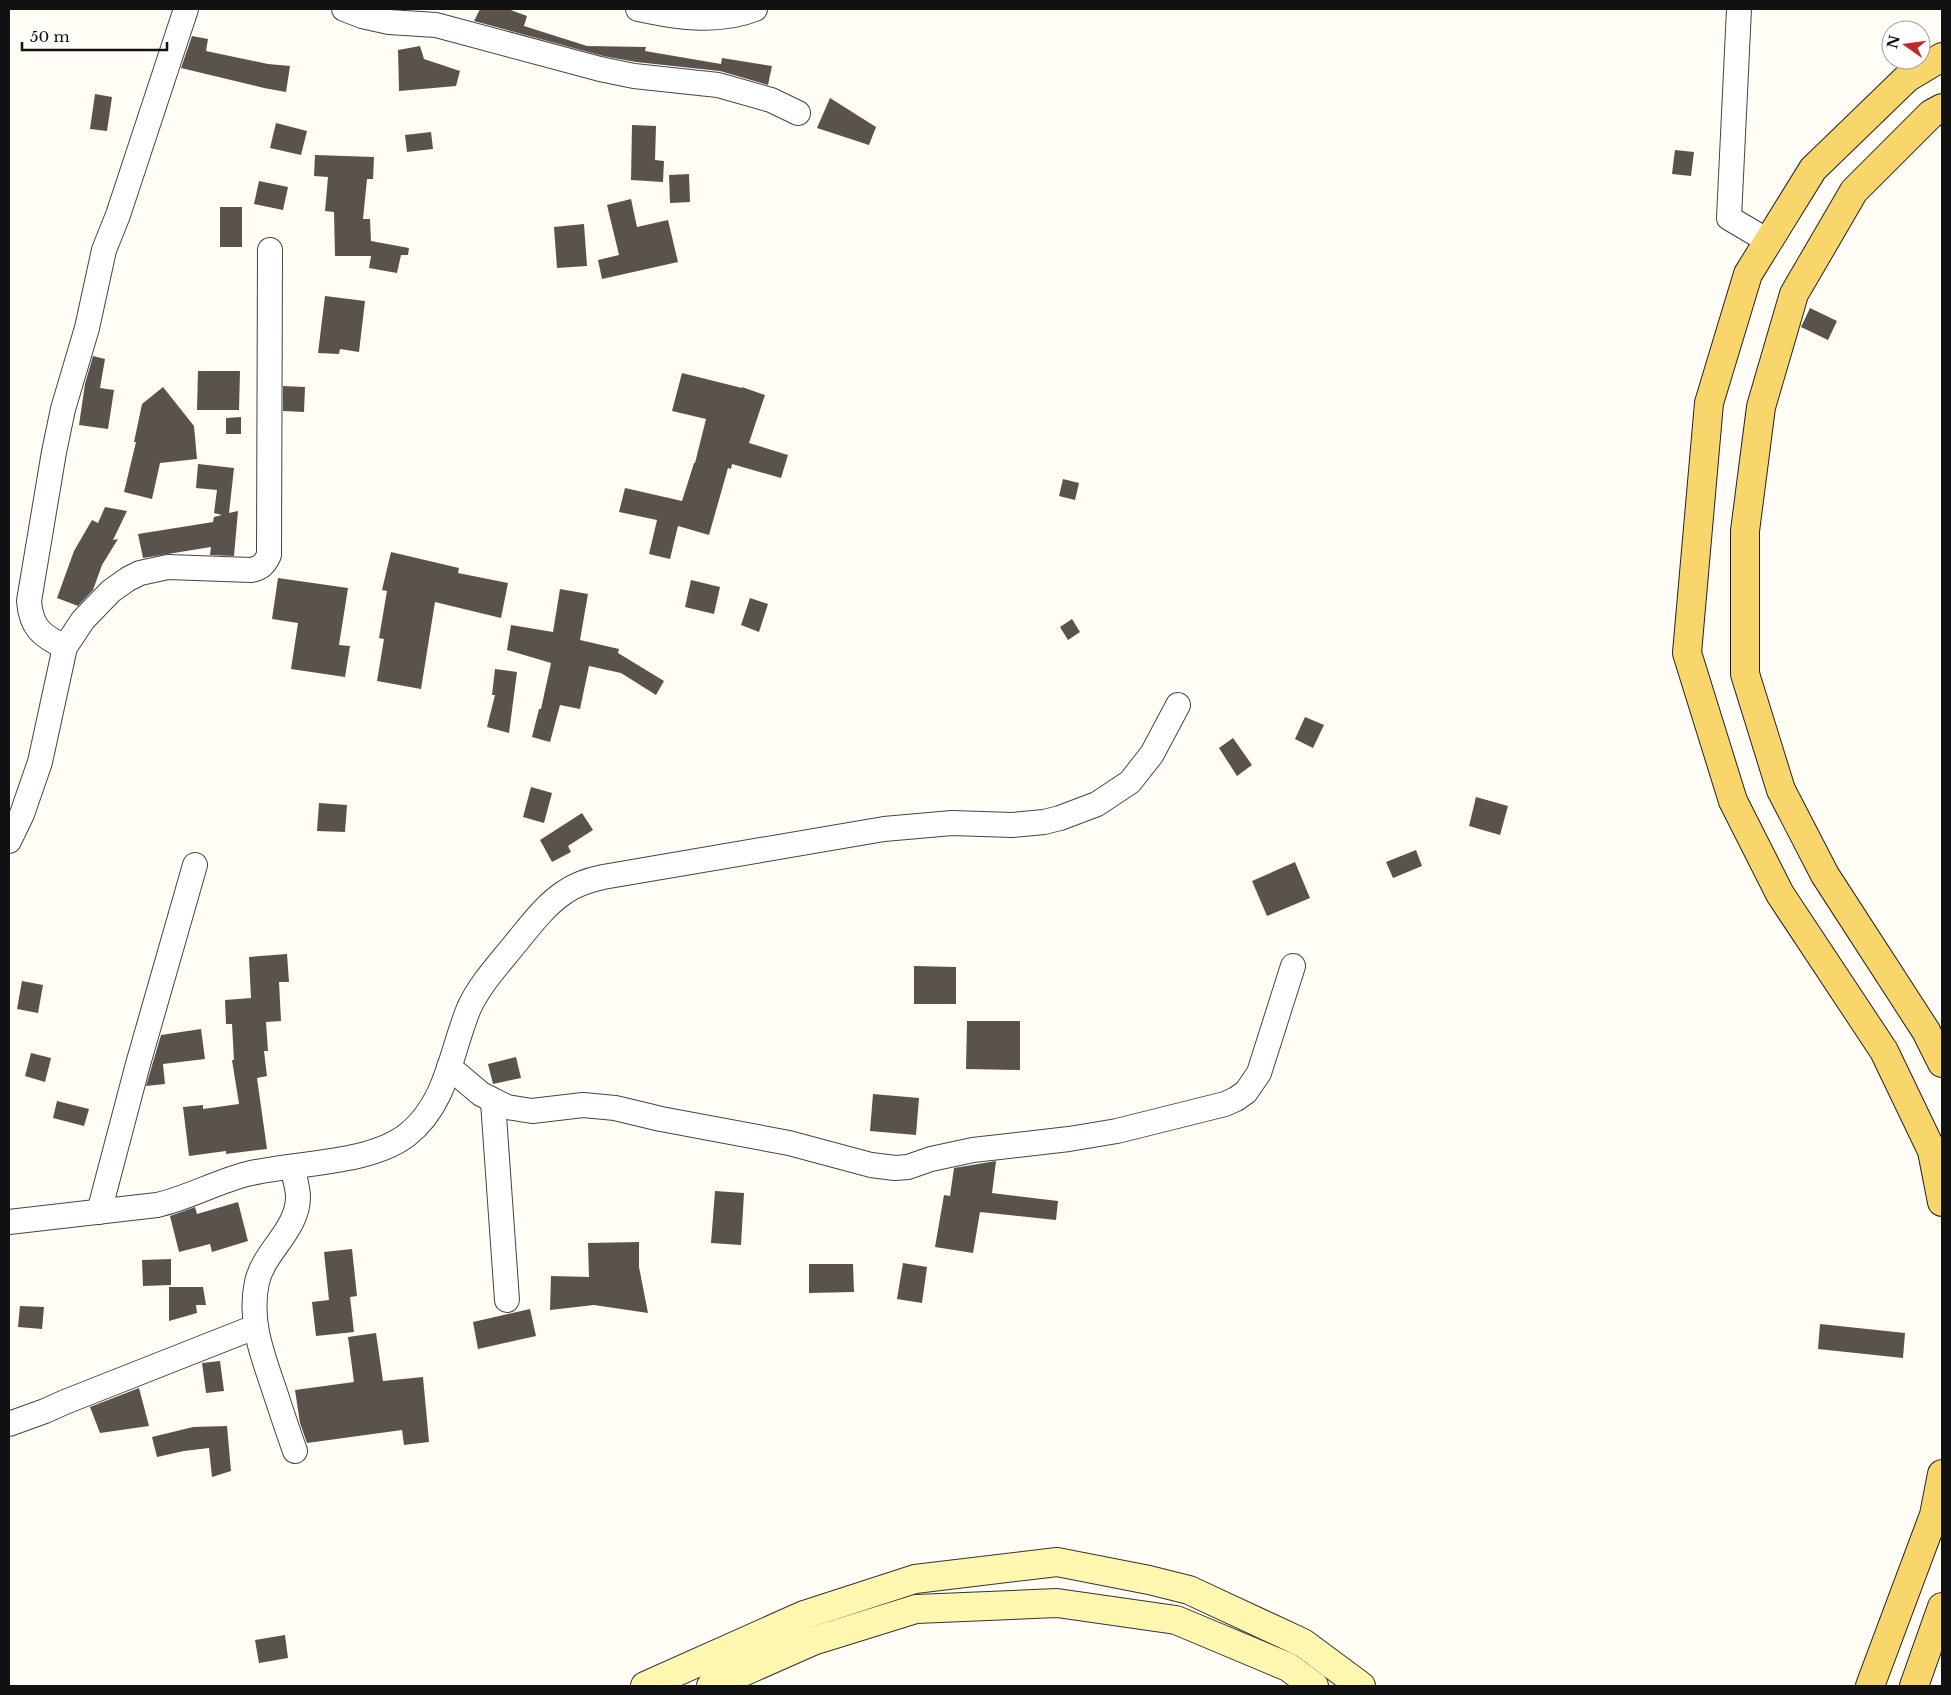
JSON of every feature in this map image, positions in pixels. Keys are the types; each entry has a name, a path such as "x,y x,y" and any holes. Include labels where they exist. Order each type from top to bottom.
{"main road":[{"path":"1942,58 1908,78 1813,170 1748,274 1709,403 1687,653 1733,801 1780,894 1884,1050 1932,1151 1942,1202"},
{"path":"1942,108 1931,114 1854,190 1794,294 1761,407 1746,531 1745,674 1781,790 1826,875 1926,1031 1942,1063"},
{"path":"1870,1686 1934,1515 1942,1474"},
{"path":"645,1686 804,1615 915,1579 1057,1562 1189,1590 1303,1643 1361,1686"},
{"path":"1142,1615 1149,1580"},
{"path":"711,1686 813,1641 916,1609 1057,1603 1176,1620 1288,1667 1314,1686"},
{"path":"1914,1686 1942,1607"}],"street":[{"path":"65,647 49,639 39,631 30,611 54,452 63,409 87,328 104,250 118,215 186,9"},
{"path":"344,9 376,20 436,24 600,69 634,76 726,87 771,100 798,113"},
{"path":"638,9 670,15 706,18 728,16 755,9"},
{"path":"1739,9 1729,218 1768,241"},
{"path":"9,841 22,814 40,762 65,647 75,630 96,605 119,585 140,573 168,567 251,570 262,566 269,555 270,250"},
{"path":"9,1222 168,1202 247,1174 371,1153 396,1142 419,1125 436,1101 470,1007 486,980 548,905 565,891 578,884 603,877 884,829 952,823 1012,825 1044,822 1060,818 1097,804 1130,782 1152,754 1178,704"},
{"path":"100,1212 138,1064 195,865"},
{"path":"449,1067 481,1094 493,1102 507,1107 532,1111 583,1105 615,1108 660,1119 789,1143 883,1168 908,1167 952,1154 1069,1139 1117,1130 1225,1104 1236,1099 1246,1092 1259,1073 1293,966"},
{"path":"493,1102 506,1300"},
{"path":"292,1166 298,1197 295,1212 289,1227 272,1251 258,1279 254,1311 259,1343 295,1451"},
{"path":"9,1424 255,1327"}],"building":[{"path":"480,9 508,9 527,16 524,26 587,46 646,47 645,51 721,64 722,58 772,66 768,85 720,71 636,62 603,56 474,21"},
{"path":"192,36 208,39 206,51 268,64 290,66 286,92 181,68"},
{"path":"420,46 424,59 460,71 456,86 399,91 398,50"},
{"path":"95,94 112,97 107,131 90,129"},
{"path":"830,98 876,127 869,145 817,128"},
{"path":"276,123 307,131 301,155 270,148"},
{"path":"632,125 656,126 655,160 664,161 663,182 631,180"},
{"path":"431,132 433,149 407,152 405,135"},
{"path":"1675,150 1694,152 1691,176 1672,174"},
{"path":"315,155 374,157 373,179 367,179 363,219 370,219 371,241 409,248 408,255 401,255 397,273 369,268 371,256 335,256 334,212 325,211 328,177 314,176"},
{"path":"689,174 690,202 670,203 669,175"},
{"path":"259,181 288,187 283,210 254,204"},
{"path":"631,199 637,227 668,220 678,262 602,279 598,260 619,255 607,205"},
{"path":"220,207 242,207 242,247 220,247"},
{"path":"584,224 587,266 557,268 554,227"},
{"path":"325,296 365,301 359,352 340,349 339,354 318,353"},
{"path":"1810,308 1837,321 1828,340 1801,327"},
{"path":"93,356 105,359 100,388 114,390 108,429 79,425 85,384"},
{"path":"198,371 240,371 239,410 197,410"},
{"path":"682,373 742,387 765,395 749,443 788,455 781,478 732,464 731,469 728,468 709,535 678,526 670,559 649,554 657,520 619,512 625,488 682,501 695,463 706,419 672,411"},
{"path":"283,386 305,387 304,412 283,411"},
{"path":"163,387 194,426 197,459 160,463 152,499 124,492 136,442 134,442 142,404"},
{"path":"241,417 241,434 226,434 226,418"},
{"path":"198,464 234,468 229,513 238,511 234,556 210,555 211,547 143,558 138,534 213,522 214,517 222,515 214,513 217,490 196,488"},
{"path":"1063,479 1079,483 1075,500 1059,496"},
{"path":"105,507 127,511 113,540 118,539 102,565 93,590 78,606 57,598 74,551 92,520 98,523"},
{"path":"391,552 459,568 458,573 508,583 501,618 435,602 421,689 377,681 384,639 379,638 387,591 382,590"},
{"path":"278,578 348,588 339,645 350,646 345,677 291,669 298,623 272,619"},
{"path":"691,580 720,587 714,614 685,607"},
{"path":"560,589 588,594 580,640 619,649 618,653 664,681 656,695 621,673 589,666 580,709 560,705 550,742 532,737 539,709 541,709 551,663 507,650 511,625 553,632"},
{"path":"750,598 768,604 759,632 741,625"},
{"path":"1072,619 1080,632 1068,640 1060,627"},
{"path":"495,669 517,672 509,733 487,727 495,695 492,695"},
{"path":"1305,717 1324,725 1313,748 1295,739"},
{"path":"1233,738 1252,765 1237,776 1219,748"},
{"path":"531,787 552,793 544,823 523,817"},
{"path":"1476,797 1508,806 1500,835 1469,826"},
{"path":"319,803 347,805 345,832 317,831"},
{"path":"582,813 593,830 568,846 571,852 552,862 540,840"},
{"path":"1416,850 1422,866 1393,878 1386,862"},
{"path":"1295,862 1310,898 1267,916 1252,881"},
{"path":"287,954 289,982 279,982 281,1021 266,1022 268,1051 264,1051 267,1076 257,1078 267,1149 226,1154 226,1151 189,1156 183,1107 203,1105 203,1109 239,1104 232,1060 234,1060 232,1024 226,1024 225,1000 251,998 249,957"},
{"path":"914,966 956,967 956,1004 914,1004"},
{"path":"22,981 43,985 38,1013 17,1009"},
{"path":"967,1021 1020,1021 1020,1070 966,1069"},
{"path":"201,1029 205,1059 163,1064 165,1084 146,1086 161,1035"},
{"path":"31,1053 51,1058 45,1082 25,1076"},
{"path":"516,1057 521,1078 493,1084 488,1064"},
{"path":"873,1094 919,1098 916,1135 870,1131"},
{"path":"57,1101 89,1109 84,1126 53,1118"},
{"path":"996,1161 992,1193 1058,1201 1056,1220 980,1212 973,1253 935,1247 944,1195 950,1196 954,1168"},
{"path":"715,1191 744,1193 741,1245 711,1243"},
{"path":"238,1202 248,1241 212,1252 210,1244 179,1252 170,1216 195,1207 197,1214"},
{"path":"639,1242 639,1267 648,1313 594,1305 550,1310 551,1276 589,1277 588,1243"},
{"path":"352,1249 357,1296 350,1297 354,1332 316,1336 312,1302 329,1300 324,1252"},
{"path":"171,1259 171,1285 143,1286 142,1260"},
{"path":"903,1263 927,1267 922,1303 897,1299"},
{"path":"809,1264 853,1264 854,1292 809,1293"},
{"path":"169,1287 203,1287 206,1305 196,1305 197,1313 169,1321"},
{"path":"20,1306 44,1307 42,1329 18,1327"},
{"path":"530,1309 536,1336 478,1349 473,1322"},
{"path":"1820,1324 1905,1333 1903,1358 1818,1349"},
{"path":"376,1333 383,1381 423,1377 429,1442 404,1445 402,1430 307,1443 300,1423 295,1390 354,1382 348,1337"},
{"path":"220,1361 224,1391 206,1393 202,1363"},
{"path":"139,1388 149,1426 100,1433 90,1407"},
{"path":"227,1426 231,1471 212,1477 209,1448 157,1457 152,1437 193,1427"},
{"path":"285,1635 288,1658 259,1663 255,1640"}]}
